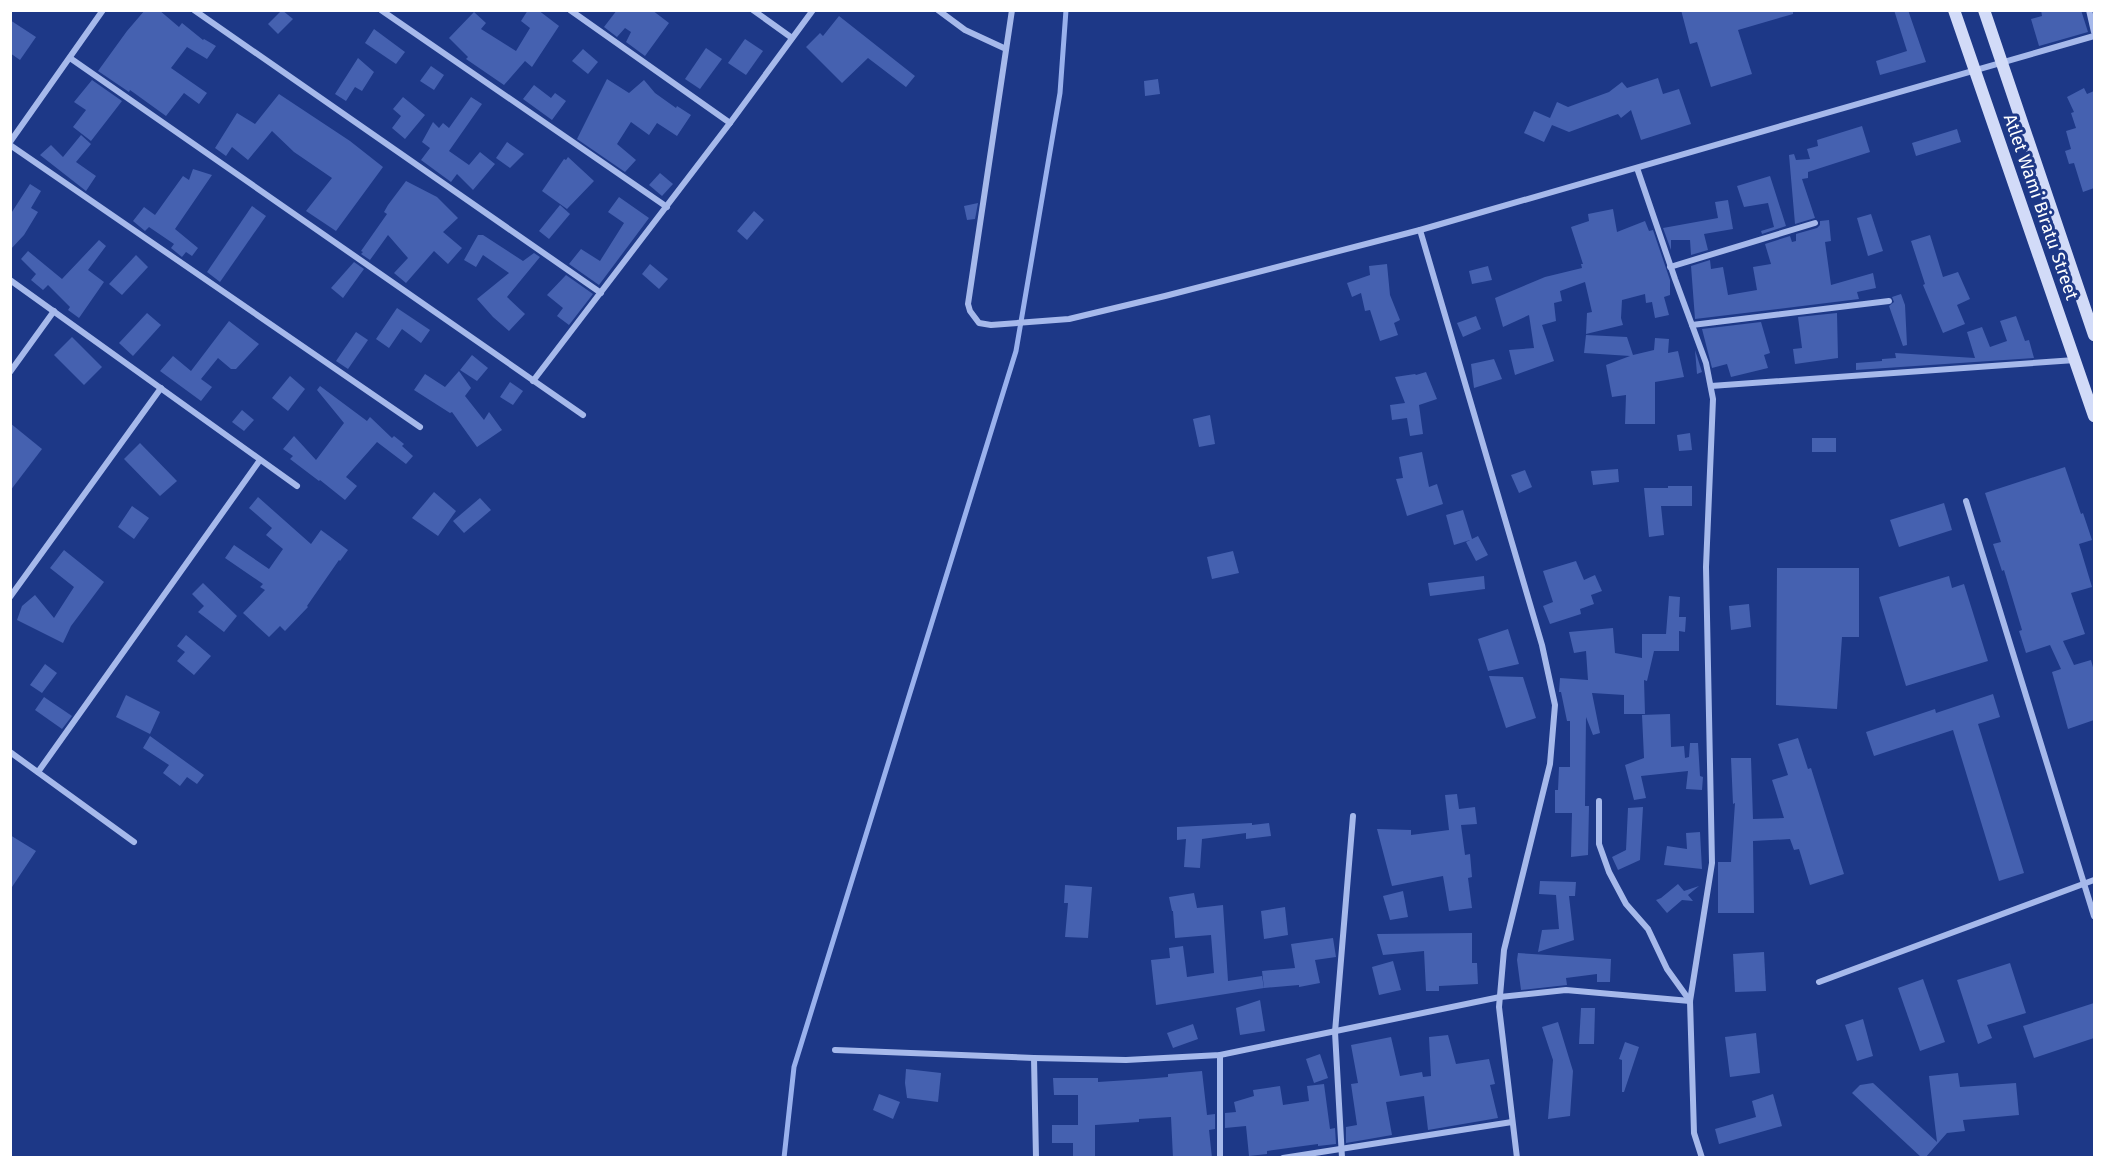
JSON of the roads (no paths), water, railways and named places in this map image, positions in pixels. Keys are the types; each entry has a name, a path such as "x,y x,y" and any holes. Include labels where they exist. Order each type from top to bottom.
{"main road":[{"name":"Atlet Wami Biratu Street","path":"1954,10 2094,416"},
{"name":"Atlet Wami Biratu Street","path":"1984,10 2094,335"}],"street":[{"path":"103,10 10,143 420,427"},
{"path":"194,10 601,293"},
{"path":"381,10 667,207"},
{"path":"570,10 730,123"},
{"path":"753,10 792,38"},
{"path":"533,381 667,207 813,10"},
{"path":"938,10 965,30 1006,50"},
{"path":"1012,10 968,304 979,323 991,325 1069,318 1165,296 1420,230 2002,64 2094,34 2089,10"},
{"path":"70,58 583,416"},
{"path":"1637,168 1670,267 1706,363 1713,399 1706,567 1712,863 1690,1000 1694,1133 1702,1158"},
{"path":"1670,267 1815,223"},
{"path":"1420,230 1542,645 1555,705 1550,764 1504,950 1499,1007 1516,1158"},
{"path":"10,280 297,486"},
{"path":"1692,325 1889,301"},
{"path":"10,372 54,311"},
{"path":"1711,386 2075,360"},
{"path":"10,597 161,388"},
{"path":"38,772 260,460"},
{"path":"1966,501 2094,916"},
{"path":"10,752 134,842"},
{"path":"1599,801 1599,844 1609,872 1626,904 1648,928 1667,969 1690,1000"},
{"path":"1342,1158 1335,1032 1353,816"},
{"path":"1820,982 2094,880"},
{"path":"836,1050 1126,1060 1220,1055 1500,997 1566,990 1690,1000"},
{"path":"1220,1055 1220,1158"},
{"path":"1034,1058 1036,1158"},
{"path":"1283,1158 1512,1122"}],"waterway":[{"path":"784,1158 794,1067 1016,351 1060,93 1066,10"}]}
